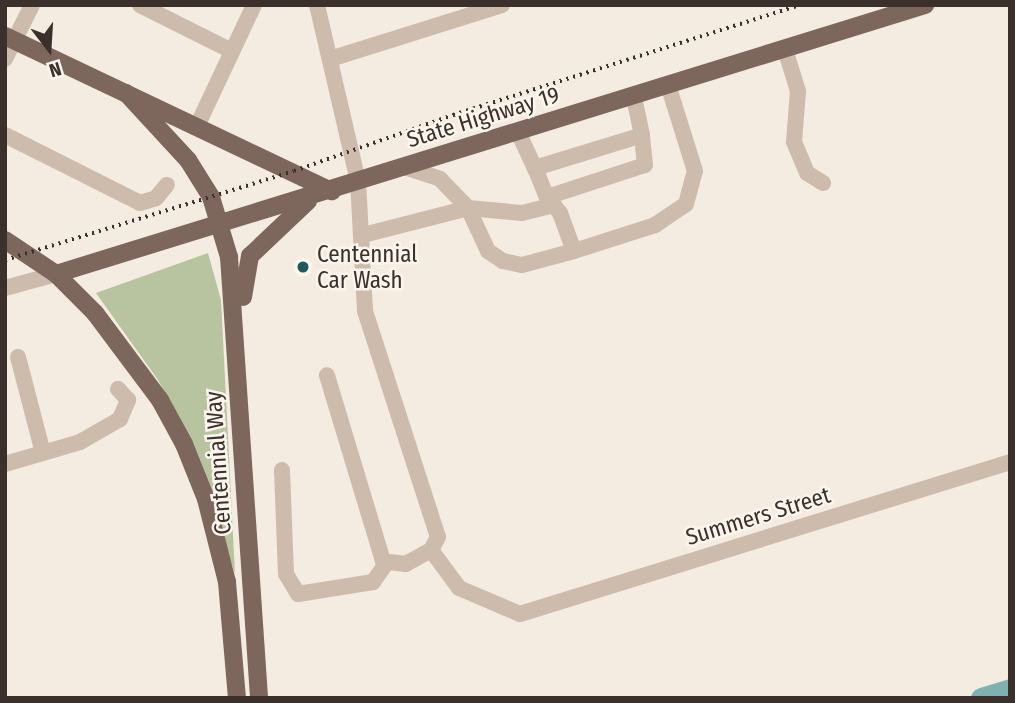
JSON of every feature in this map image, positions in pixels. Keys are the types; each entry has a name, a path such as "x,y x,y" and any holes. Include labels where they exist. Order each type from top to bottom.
{"main road":[{"name":"State Highway 19","path":"56,274 310,198 925,5"},
{"path":"10,38 198,124 332,191"},
{"name":"Centennial Way","path":"126,93 188,160 211,197 222,225 232,277 258,698"},
{"path":"246,519 254,487 242,284 245,268 258,246 310,198"},
{"name":"Centennial Way","path":"5,240 56,274 95,313 136,364 184,444 206,499 227,582 237,698"}],"street":[{"path":"5,60 10,38 32,5"},
{"path":"140,5 232,51"},
{"path":"198,124 254,5"},
{"path":"317,5 358,181 365,311 438,537 431,550 406,564 383,561 327,375"},
{"path":"330,59 502,5"},
{"path":"785,49 798,91 794,142 807,173 822,183"},
{"path":"404,167 440,179 468,208 488,251 503,261 522,265 574,251 674,214 685,204 695,171 668,85"},
{"path":"363,235 468,208 522,213 645,165 634,96"},
{"path":"518,132 574,251"},
{"path":"5,135 140,203 156,198 167,185"},
{"path":"535,167 642,135"},
{"path":"5,288 56,274"},
{"path":"18,358 43,453"},
{"path":"5,464 80,442 120,419 128,400 118,389"},
{"name":"Summers Street","path":"431,550 459,588 520,614 1010,462"},
{"path":"282,470 286,574 298,594 373,582 387,562"}],"green space":[{"path":"208,253 221,300 235,574 189,437 158,380 96,293"}],"waterway":[{"path":"981,698 1010,689"}],"railway":[{"path":"5,260 294,171 453,115 799,5"}],"place":[{"name":"Centennial Car Wash","path":"303,267"}]}
